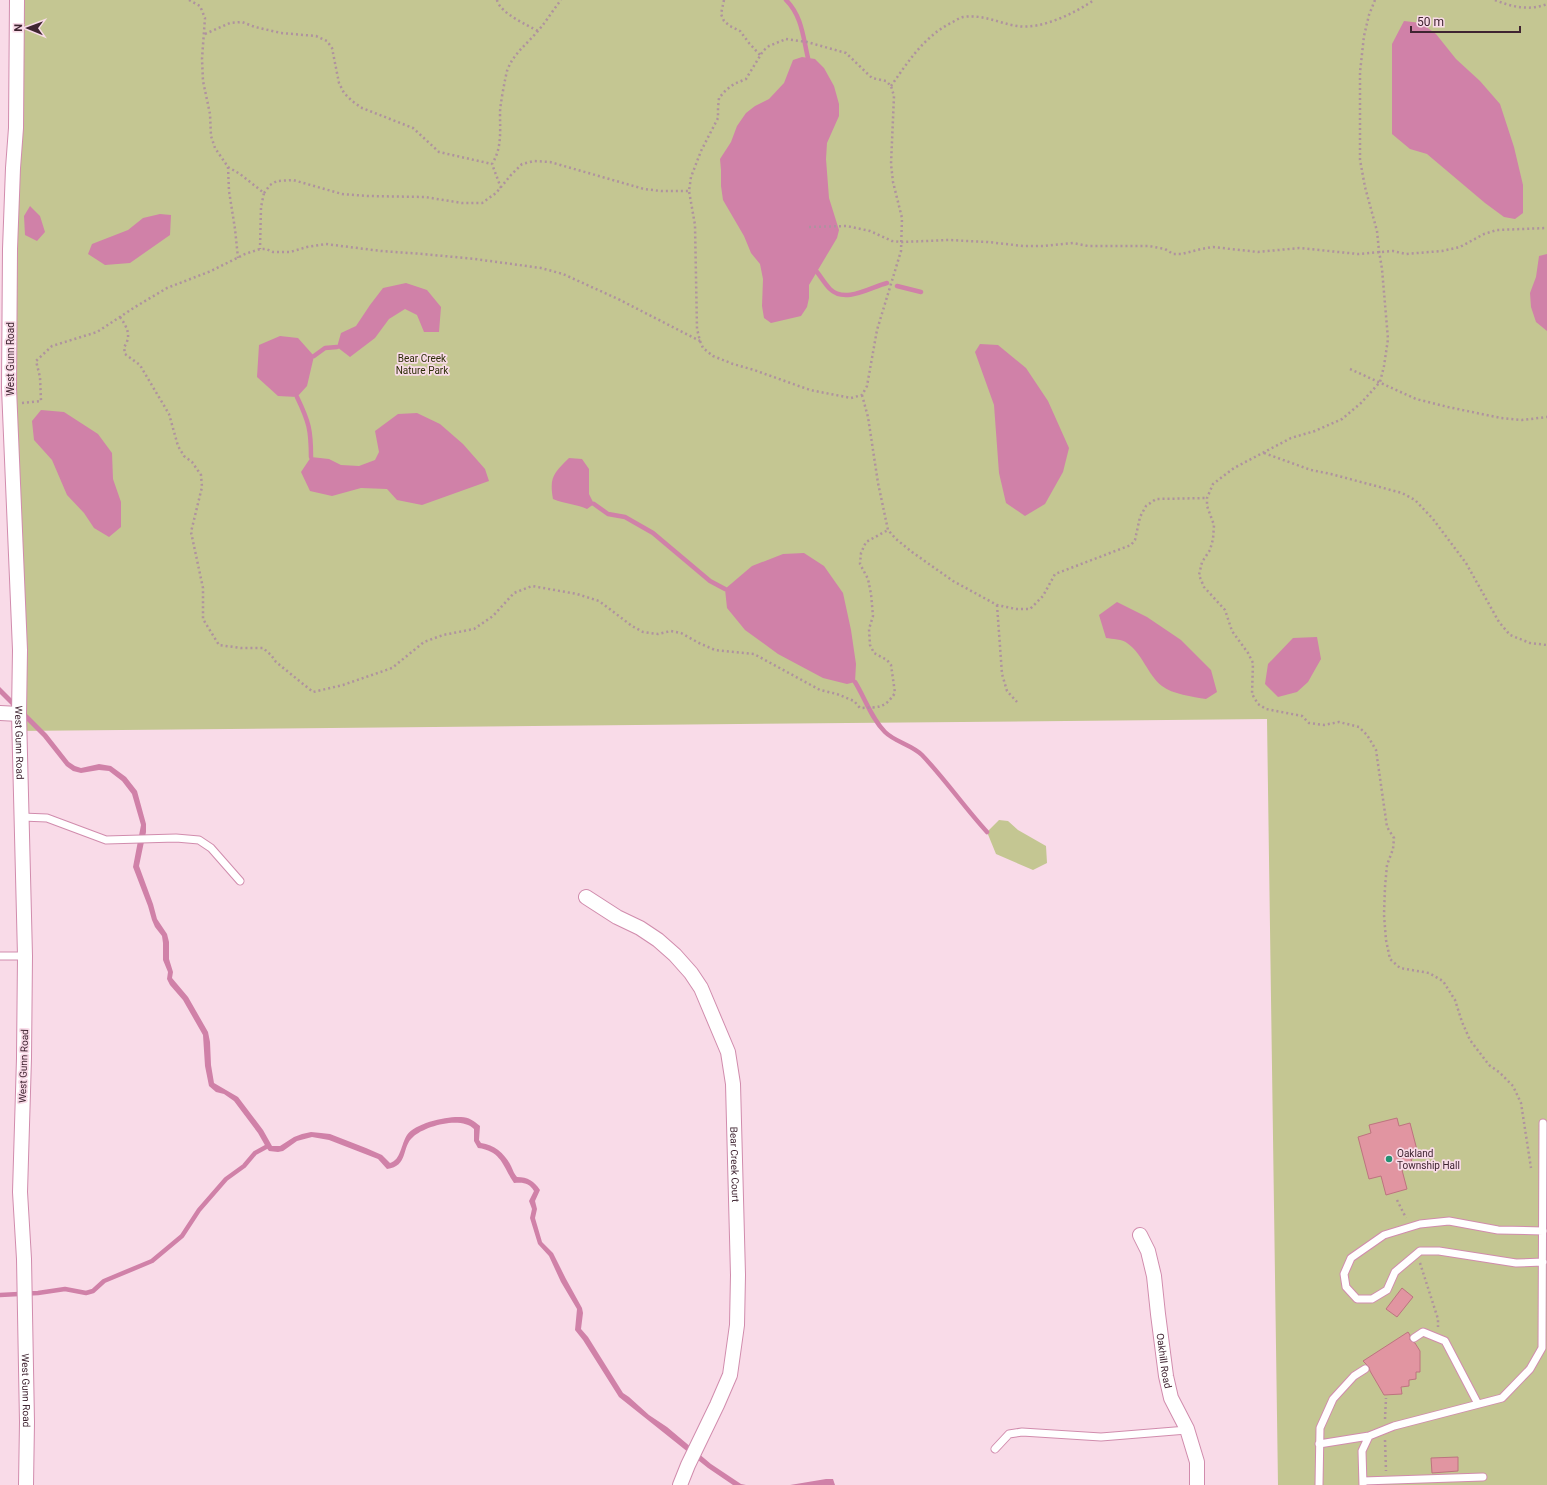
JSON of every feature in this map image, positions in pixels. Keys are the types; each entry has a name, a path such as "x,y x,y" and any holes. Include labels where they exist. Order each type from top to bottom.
{"street":[{"name":"West Gunn Road","path":"17,0 16,128 10,249 10,404 20,650 19,714 25,956 20,1192 24,1259 27,1422 26,1485"},
{"path":"0,713 19,714"},
{"name":"Bear Creek Court","path":"586,897 617,917 640,928 658,940 675,955 691,973 701,988 728,1052 733,1084 738,1275 737,1325 730,1375 718,1405 688,1465 680,1485"},
{"name":"Oakhill Road","path":"1140,1235 1148,1251 1154,1276 1163,1355 1171,1398 1187,1430 1197,1462 1197,1485"}],"lane":[{"path":"22,817 47,818 106,840 176,838 199,840 211,848 240,881"},
{"path":"0,956 25,956"},
{"path":"1319,1444 1369,1436 1394,1426 1502,1398 1530,1370 1542,1348 1543,1122"},
{"path":"1543,1232 1498,1230 1449,1221 1420,1224 1384,1235 1351,1258 1344,1274 1346,1287 1357,1298 1372,1299 1387,1290 1395,1272 1420,1251 1439,1251 1516,1263 1543,1262"},
{"path":"1414,1338 1423,1332 1445,1341 1478,1404"},
{"path":"1319,1485 1320,1428 1333,1399 1354,1376 1365,1369"},
{"path":"995,1449 1009,1434 1022,1432 1101,1437 1187,1430"},
{"path":"1369,1436 1362,1451 1363,1483 1483,1477"}],"path":[{"path":"189,0 200,6 205,18 202,59 203,81 210,114 211,136 215,148 228,167 264,192"},
{"path":"497,0 502,10 538,31"},
{"path":"492,164 497,156 500,146 500,112 507,72 512,60 521,48 538,31 561,0"},
{"path":"724,0 721,14 724,21 740,31 760,55"},
{"path":"1094,0 1082,8 1050,22 1030,27 1016,26 980,16 962,17 942,28 927,39 892,86 894,106 891,164 902,218 902,242 894,278 874,344 867,386 862,395 868,417 878,483 888,530 896,539 912,552 953,581 997,605 1016,609 1030,609 1043,596 1055,574 1131,545 1135,540 1140,517 1146,506 1156,499 1207,498"},
{"path":"1375,0 1369,15 1364,36 1360,72 1360,160 1365,187 1377,231 1382,269 1388,339 1380,382 1342,419 1315,431 1291,438 1234,468 1213,484 1207,498 1214,525 1214,539 1210,550 1202,562 1199,575 1204,587 1216,598 1225,610 1232,632 1248,652 1253,663 1252,694 1258,704 1266,709 1302,716 1309,723 1324,725 1339,722 1359,727 1367,735 1376,750 1387,827 1394,838 1393,850 1387,865 1384,915 1386,940 1390,959 1400,968 1429,973 1443,981 1455,1000 1470,1040 1489,1065 1499,1072 1513,1086 1521,1103 1531,1172"},
{"path":"1495,0 1522,8 1547,4"},
{"path":"205,34 230,23 242,22 255,27 282,33 316,36 326,41 332,48 339,83 344,93 352,101 362,108 413,128 439,152 492,164"},
{"path":"862,395 851,398 810,390 733,364 713,356 703,348 697,330 695,225 689,191 690,177 718,118 719,98 734,84 746,79 760,55 769,46 786,39 807,42 846,53 872,78 886,81 892,86"},
{"path":"260,249 261,207 264,192 270,185 277,181 293,180 342,194 425,197 475,204 482,203 489,199 522,164 534,161 550,162 644,189 661,191 689,191"},
{"path":"492,164 501,188"},
{"path":"228,167 229,191 238,258"},
{"path":"808,227 847,226 870,231 892,241 902,242 949,240 1023,246 1073,243 1088,246 1149,246 1174,254 1182,254 1213,247 1258,252 1299,248 1358,254 1393,251 1406,254 1442,251 1460,247 1484,234 1498,230 1545,227"},
{"path":"10,404 41,401 40,377 36,361 52,346 97,332 167,288 260,249 266,249 274,252 290,252 326,244 382,251 475,259 541,268 563,274 611,296 700,341"},
{"path":"120,317 128,329 128,342 124,347 125,354 140,365 169,414 178,446 184,456 192,462 201,475 202,487 191,532 203,588 203,619 218,645 241,648 263,648 276,662 314,692 343,685 392,668 424,642 443,635 474,629 493,616 514,593 532,586 577,594 599,601 632,626 643,632 658,634 671,631 681,633 699,644 715,650 754,654 820,690 837,694 854,701 860,708 881,707 888,703 895,693 893,676 891,665 887,660 874,653 870,645 869,629 873,616 871,594 868,579 860,564 866,542 888,530"},
{"path":"1350,369 1416,399 1473,413 1522,420 1547,417"},
{"path":"1263,453 1311,470 1402,493 1416,500 1449,538 1466,563 1499,622 1510,635 1530,644 1547,645"},
{"path":"997,605 1002,674 1007,691 1017,702"},
{"path":"1397,1200 1410,1227"},
{"path":"1417,1253 1438,1319 1438,1338"}],"green space":[{"name":"Bear Creek Nature Park","path":"12,0 1547,0 1547,1485 1278,1485 1267,719 14,731"},
{"path":"999,820 1008,821 1018,830 1046,846 1047,863 1033,870 996,854 987,832"}],"shaded area":[{"path":"1404,21 1421,23 1436,34 1456,59 1480,81 1500,104 1514,147 1523,185 1523,213 1515,219 1504,217 1427,154 1410,149 1392,134 1392,44"},
{"path":"802,57 815,59 824,68 834,86 839,104 839,116 827,143 826,159 829,198 839,230 837,238 809,285 807,307 801,316 771,323 764,318 762,306 763,279 760,264 751,253 744,236 723,200 720,159 731,142 737,126 746,113 755,106 769,99 784,83 793,60"},
{"path":"30,206 40,216 45,232 37,241 25,235 24,216"},
{"path":"160,214 171,215 170,235 130,263 105,265 88,254 92,244 128,230 143,218"},
{"path":"1547,254 1547,331 1536,322 1531,307 1530,293 1536,277 1539,256"},
{"path":"406,283 427,290 441,307 439,332 424,332 417,315 405,309 389,319 375,338 350,357 337,347 341,333 356,326 383,288"},
{"path":"280,336 298,338 314,356 307,386 297,397 278,396 257,377 259,345"},
{"path":"980,344 998,345 1026,368 1048,401 1069,448 1063,472 1045,504 1025,516 1006,503 999,473 994,405 975,352"},
{"path":"41,410 64,412 98,434 112,453 113,479 121,502 121,527 109,537 94,528 84,513 67,495 52,460 34,440 32,421"},
{"path":"417,413 440,424 463,444 485,469 489,481 422,505 397,500 387,489 361,488 332,496 310,491 301,472 311,457 329,459 341,465 359,466 375,460 379,452 375,431 398,414"},
{"path":"569,458 582,459 589,469 589,494 594,504 587,509 553,499 552,480 556,472"},
{"path":"804,553 824,566 843,593 851,630 856,664 855,682 847,684 823,678 778,654 745,630 727,608 725,589 752,566 783,554"},
{"path":"1117,602 1147,617 1181,640 1211,670 1217,692 1206,699 1183,695 1166,689 1152,676 1137,653 1125,642 1117,639 1106,638 1099,615"},
{"path":"1317,637 1321,659 1308,682 1297,692 1278,697 1265,684 1268,664 1293,638"},
{"path":"0,687 47,734 69,762 81,768 99,764 111,766 126,777 137,791 146,824 146,832 139,866 157,919 167,934 169,942 169,959 173,972 172,978 188,997 208,1032 214,1083 238,1097 263,1130 272,1146 280,1146 294,1137 311,1132 330,1134 382,1155 390,1163 399,1155 407,1135 417,1127 432,1121 455,1117 466,1118 476,1122 480,1126 479,1140 481,1143 495,1148 503,1154 517,1177 530,1180 540,1190 535,1201 537,1209 535,1218 542,1242 553,1253 582,1308 583,1313 581,1329 588,1337 623,1393 711,1464 741,1484 746,1485 733,1485 708,1468 619,1397 575,1330 577,1309 561,1282 549,1256 538,1244 530,1218 532,1209 529,1201 534,1191 526,1184 514,1183 497,1156 492,1152 478,1148 474,1141 474,1129 461,1123 452,1123 426,1129 409,1141 404,1156 399,1164 387,1169 378,1159 329,1140 312,1137 297,1141 283,1151 269,1151 258,1133 234,1101 224,1094 216,1092 209,1086 205,1066 203,1035 183,1000 170,985 167,979 168,972 163,960 162,936 152,920 133,867 141,825 132,794 122,781 109,771 99,770 81,773 73,771 66,766 43,737 0,694"},
{"path":"833,1479 835,1485 790,1485"}],"building":[{"name":"Oakland Township Hall","path":"1397,1118 1399,1126 1410,1123 1417,1150 1413,1151 1415,1158 1411,1159 1414,1167 1402,1170 1407,1189 1386,1195 1381,1176 1369,1179 1358,1137 1371,1133 1369,1125"},
{"path":"1402,1288 1413,1297 1397,1317 1386,1309"},
{"path":"1408,1332 1410,1335 1410,1340 1415,1343 1420,1351 1420,1372 1416,1372 1416,1379 1409,1380 1409,1386 1401,1387 1402,1394 1384,1395 1369,1367 1363,1361"},
{"path":"1458,1457 1458,1471 1432,1473 1431,1458"}],"waterway":[{"path":"786,0 799,20 808,58"},
{"path":"817,272 830,289 843,295 858,293 887,283"},
{"path":"897,286 921,292"},
{"path":"314,356 325,348 337,347"},
{"path":"297,397 308,426 311,457"},
{"path":"594,504 608,514 625,517 653,533 710,581 725,589"},
{"path":"855,682 872,714 885,732 922,755 987,832"},
{"path":"0,1295 38,1293 65,1289 86,1293 93,1291 104,1281 152,1261 182,1236 199,1210 226,1179 244,1166 255,1153 266,1147"}],"place":[{"name":"Oakland Township Hall","path":"1389,1159"}]}
